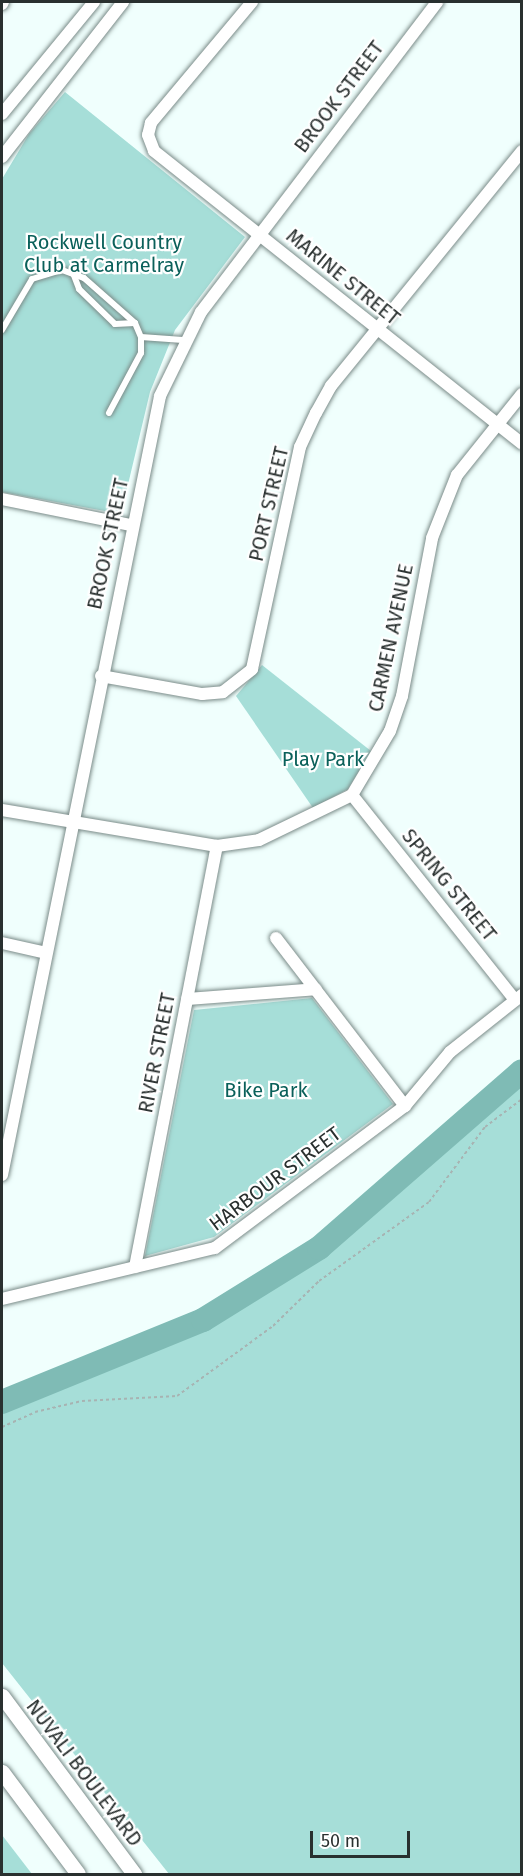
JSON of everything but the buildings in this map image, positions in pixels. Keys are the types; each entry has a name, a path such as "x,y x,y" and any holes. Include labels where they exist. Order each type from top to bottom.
{"street":[{"path":"19,129 2,115 94,2"},
{"path":"2,157 19,129 123,2"},
{"name":"MARINE STREET","path":"252,2 151,123 148,135 154,151 522,444"},
{"name":"BROOK STREET","path":"2,1175 131,525 160,396 183,340 437,2"},
{"name":"PORT STREET","path":"101,676 202,694 223,692 252,669 300,447 331,386 522,151"},
{"name":"CARMEN AVENUE","path":"352,795 390,730 402,696 432,538 457,475 522,393"},
{"path":"2,499 131,525"},
{"path":"2,810 217,846 259,840 352,795"},
{"name":"SPRING STREET","path":"352,795 518,998"},
{"name":"RIVER STREET","path":"135,1267 217,846"},
{"path":"276,938 405,1106"},
{"path":"2,943 46,953"},
{"path":"187,999 315,989"},
{"name":"HARBOUR STREET","path":"2,1299 215,1248 405,1106 450,1052 518,998"},
{"name":"NUVALI BOULEVARD","path":"2,1696 134,1875"},
{"path":"2,1772 78,1875"}],"lane":[{"path":"2,330 32,279 50,271 73,273 135,323 141,337 141,353 109,413"},
{"path":"73,273 79,289 115,324 135,323"},
{"path":"141,337 183,340"}],"path":[{"path":"2,1427 35,1412 82,1401 177,1396 273,1326 319,1281 429,1202 485,1127 522,1099"}],"green space":[{"name":"Rockwell Country Club at Carmelray","path":"65,92 245,237 175,330 150,392 121,514 2,492 2,179 29,134"},
{"name":"Play Park","path":"262,665 371,751 348,789 313,808 236,696"},
{"name":"Bike Park","path":"312,998 393,1104 214,1237 145,1256 194,1010"},
{"path":"521,1071 521,1874 169,1874 2,1663 2,1402 203,1320 319,1248"},
{"path":"2,1835 32,1874 2,1874"}],"waterway":[{"path":"2,1402 203,1320 319,1248 522,1071"}]}
